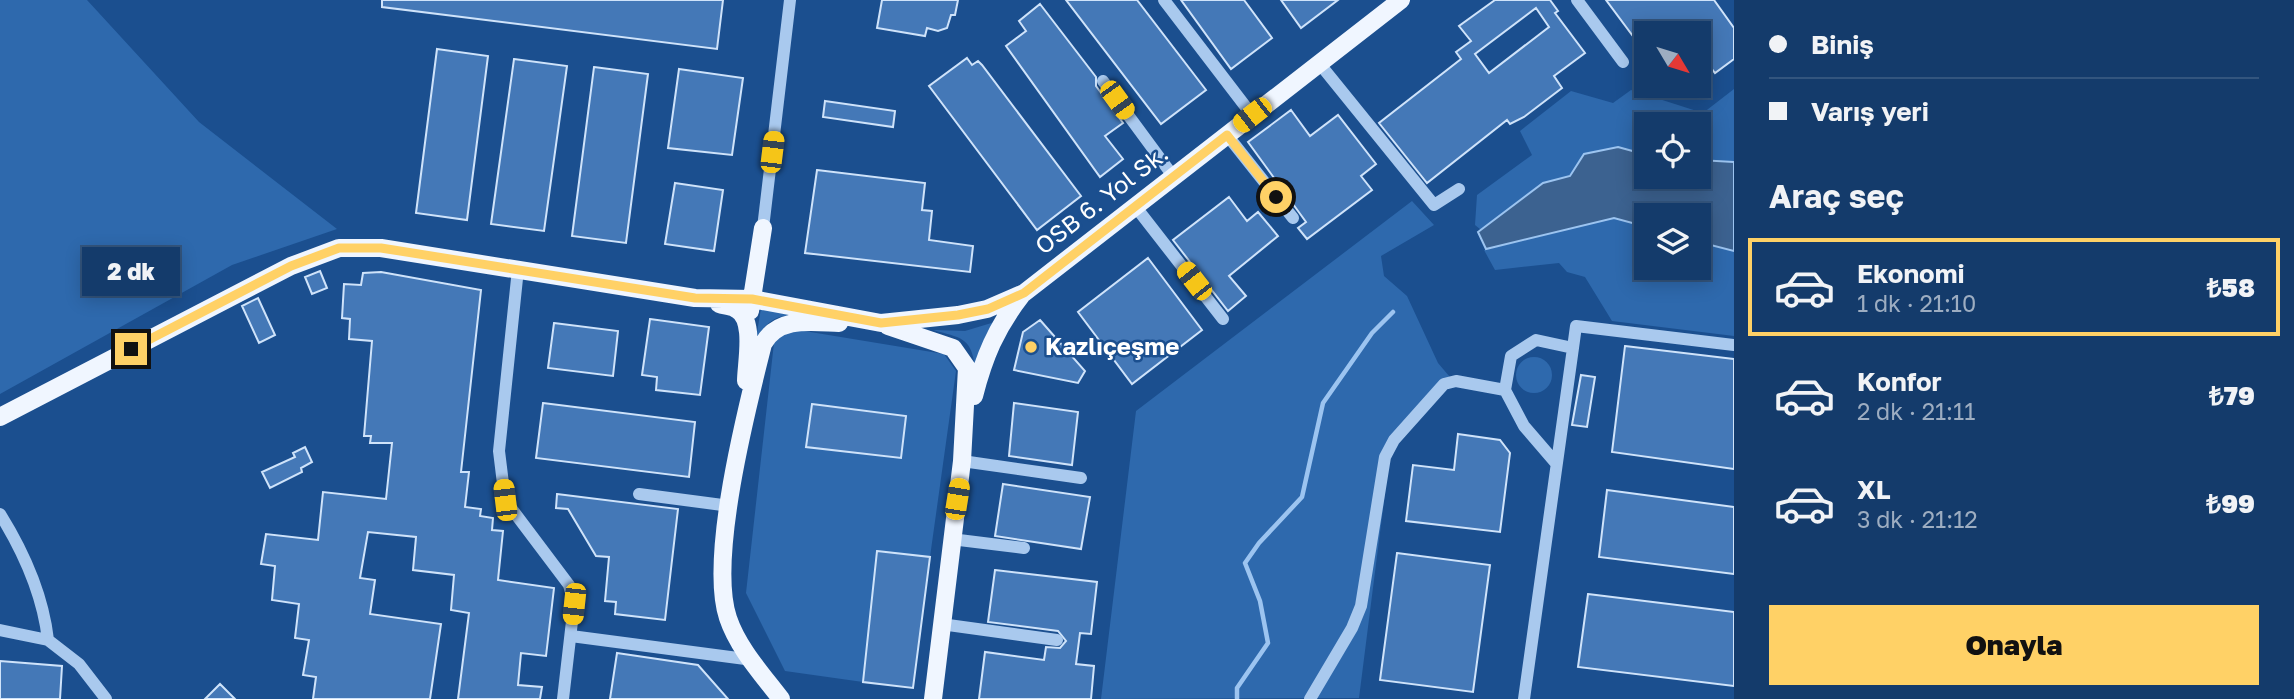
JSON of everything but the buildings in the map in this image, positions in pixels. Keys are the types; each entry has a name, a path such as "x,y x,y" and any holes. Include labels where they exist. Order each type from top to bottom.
{"main road":[{"name":"OSB 6. Yol Sk.","path":"695,298 752,299 881,323 988,309 1024,293 1401,0"},
{"path":"763,228 748,329 744,415 730,506 722,590 727,617 736,638 781,699"},
{"path":"763,228 768,287 789,305"},
{"path":"0,417 291,266 339,248 381,248 695,298 737,309 744,316 748,329"},
{"path":"965,430 985,354 999,324 1024,293"},
{"path":"744,415 763,344 769,333 778,326 804,322 881,323 942,343 961,356 967,368 968,383 965,430 933,699"}],"street":[{"path":"763,228 790,0"},
{"path":"1164,0 1252,115"},
{"path":"1577,0 1623,62"},
{"path":"1320,63 1434,205 1458,189"},
{"path":"1103,82 1173,176"},
{"path":"1227,135 1293,218"},
{"path":"1135,206 1223,319"},
{"path":"518,269 499,451 505,500 569,585 574,604 563,699"},
{"path":"731,299 750,290 755,276"},
{"path":"1524,699 1576,326 1734,345"},
{"path":"1555,462 1524,426 1506,390 1511,356 1536,340 1573,348"},
{"path":"1310,699 1352,628 1361,606 1385,457 1394,440 1444,384 1456,381 1506,390"},
{"path":"962,461 1081,478"},
{"path":"639,494 730,506"},
{"path":"0,514 17,541 45,615 48,640"},
{"path":"951,539 1024,548"},
{"path":"941,624 1057,640"},
{"path":"0,630 48,640 79,664 106,699"},
{"path":"571,636 753,660"}],"shaded area":[{"path":"0,0 87,0 199,122 337,229 232,265 0,394"},
{"path":"1734,89 1734,166 1711,167 1711,112 1704,112"},
{"path":"1631,90 1634,91 1634,98 1656,98 1700,112 1634,112 1634,166 1572,183 1486,234 1475,225 1477,195 1532,155 1520,131 1571,91 1613,103"},
{"path":"1618,147 1634,151 1634,189 1711,189 1711,161 1734,162 1734,251 1711,245 1711,203 1634,203 1634,223 1614,218 1486,249 1478,232 1543,183 1570,176 1584,154"},
{"path":"1412,201 1434,225 1381,256 1384,276 1407,296 1438,363 1455,383 1440,386 1391,446 1359,698 1101,699 1136,411"},
{"path":"1614,218 1634,223 1634,280 1711,280 1711,244 1734,250 1734,336 1612,321 1585,277 1567,272 1559,263 1495,270 1484,250"},
{"path":"761,308 810,314 773,320 756,339"},
{"path":"998,321 987,333 975,367 971,349 963,340 933,330 965,331"},
{"path":"786,328 944,354 956,371 930,557 877,551 863,682 785,671 746,593 774,343"},
{"path":"1534,357 1547,362 1552,375 1547,388 1534,393 1521,388 1516,375 1521,362"}],"waterway":[{"path":"1237,699 1237,688 1268,643 1260,601 1245,563 1259,543 1302,497 1323,403 1372,333 1393,312"}],"place":[{"name":"Kazlıçeşme","path":"1031,347"}],"route":[{"path":"131,349 291,266 339,248 381,248 695,298 752,299 881,323 958,315 988,309 1024,293 1227,135 1276,197"}]}
